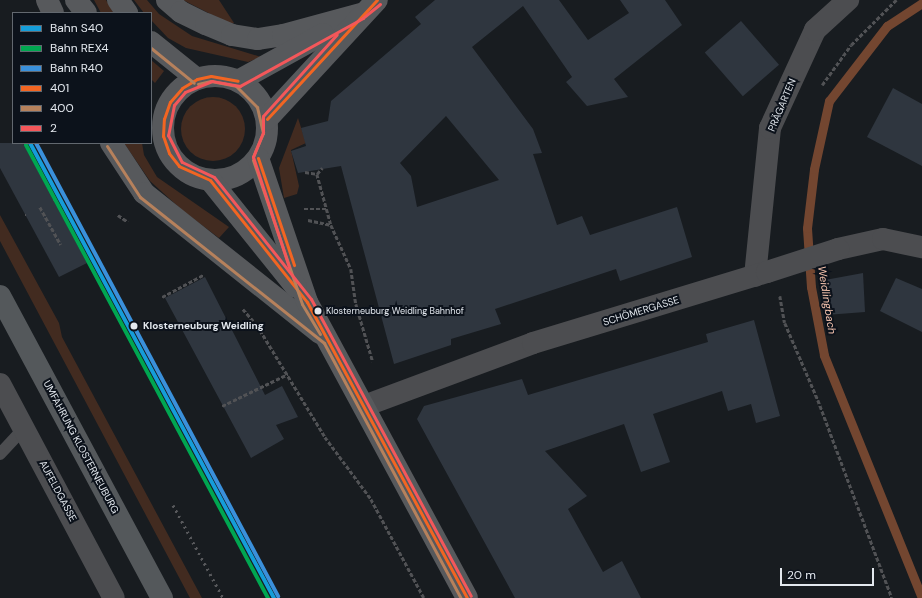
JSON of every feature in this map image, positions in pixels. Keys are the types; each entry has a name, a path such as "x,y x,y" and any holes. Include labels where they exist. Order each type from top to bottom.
{"main road":[{"path":"48,0 53,12"},
{"path":"76,0 85,12"},
{"path":"118,0 126,12"},
{"path":"167,0 181,12 206,24 232,35 258,39 283,35 369,7"},
{"path":"238,81 369,7"},
{"path":"267,119 369,7"},
{"path":"152,43 197,79"},
{"path":"211,76 238,81 262,104 267,119 268,133 258,158 240,174 210,180 194,176 169,153 164,136 164,119 178,92 197,79 211,76"},
{"path":"152,103 164,119"},
{"path":"112,144 144,193 328,340"},
{"path":"258,158 307,302"},
{"path":"210,180 307,302 467,598"},
{"name":"UMFAHRUNG KLOSTERNEUBURG","path":"0,296 162,598"}],"street":[{"name":"PRÄGARTEN","path":"761,274 770,128 815,30 848,0"},
{"name":"SCHÖMERGASSE","path":"364,406 533,343 761,274 838,249 883,239 922,247"},
{"name":"AUFELDGASSE","path":"0,384 114,598"}],"lane":[{"path":"0,454 24,428"}],"path":[{"path":"820,89 851,46 896,0"},
{"path":"317,174 322,168"},
{"path":"305,172 317,174"},
{"path":"317,174 331,225 351,269 356,304 369,353 388,397"},
{"path":"40,207 61,245"},
{"path":"118,215 128,222"},
{"path":"314,219 331,225"},
{"path":"162,297 208,272 202,268"},
{"path":"780,292 785,323 818,400 892,598"},
{"path":"237,303 257,325 325,437 371,499 424,598"},
{"path":"222,406 288,374"}],"shaded area":[{"path":"94,0 106,0 113,12 100,12"},
{"path":"134,0 147,0 159,14 192,36 261,57 248,62 186,48 168,38 152,21 152,12 143,12"},
{"path":"183,0 219,0 234,23 230,24"},
{"path":"152,61 164,71 155,83 152,80"},
{"path":"207,97 219,97 236,106 243,117 245,129 243,141 236,152 219,161 207,161 195,156 186,147 181,135 181,123 186,111 195,102"},
{"path":"298,118 306,143 291,150 299,186 297,194 284,198 279,168"},
{"path":"125,144 142,144 144,155 157,177 229,227 219,238 182,210 150,181"},
{"path":"0,215 59,323 62,337 202,598 190,598 0,241"}],"building":[{"path":"435,0 559,0 588,40 629,13 620,0 665,0 682,25 614,79 628,97 587,106 566,82 572,77 523,6 472,47 533,129 542,153 533,154 557,225 582,216 590,235 677,207 692,257 620,281 616,269 495,309 501,324 451,339 451,345 394,364 341,166 298,173 291,151 306,146 301,128 328,121 331,101 421,24 415,17","holes":["446,116 499,180 417,207 411,176 400,163"]},
{"path":"741,21 779,65 743,96 705,52"},
{"path":"893,88 922,104 922,166 867,137"},
{"path":"0,143 24,144 87,263 59,277 0,168"},
{"path":"863,273 865,312 826,315 825,280"},
{"path":"205,277 265,395 282,386 298,417 276,425 284,439 251,458 165,298"},
{"path":"896,278 922,289 922,332 880,311"},
{"path":"754,320 780,416 756,423 751,404 728,411 722,391 653,414 670,462 641,472 624,424 545,451 587,496 568,509 603,572 622,561 641,598 515,598 417,419 424,406 522,379 528,395 708,342 706,334"}],"waterway":[{"name":"Weidlingbach","path":"922,3 887,26 829,101 814,169 807,228 811,287 824,355 922,598"}],"railway":[{"path":"173,505 223,598"}],"rail line":[{"name":"S40","path":"31,144 274,598"},
{"name":"R40","path":"37,144 278,596"},
{"name":"REX4","path":"26,145 268,598"}],"transit line":[{"name":"401","path":"267,119 377,0"},
{"name":"2","path":"380,4 363,18 240,86 212,81 185,92 174,105 168,135 182,162 214,177 311,299 471,596"},
{"name":"2","path":"289,267 253,157 263,132 263,116 337,34"},
{"name":"400","path":"152,49 194,83"},
{"name":"401","path":"210,180 179,166 169,153 163,136 164,119 170,102 182,88 197,79 211,76 238,81"},
{"name":"400","path":"198,84 211,81 236,86 257,107 263,133 253,156"},
{"name":"400","path":"107,146 140,197 324,343 461,598"},
{"name":"401","path":"258,158 294,265"},
{"name":"400","path":"253,160 302,304 320,334"},
{"name":"401","path":"210,180 307,302 467,598"}],"place":[{"name":"Klosterneuburg Weidling Bahnhof","path":"318,311"},
{"name":"Klosterneuburg Weidling","path":"134,326"}]}
